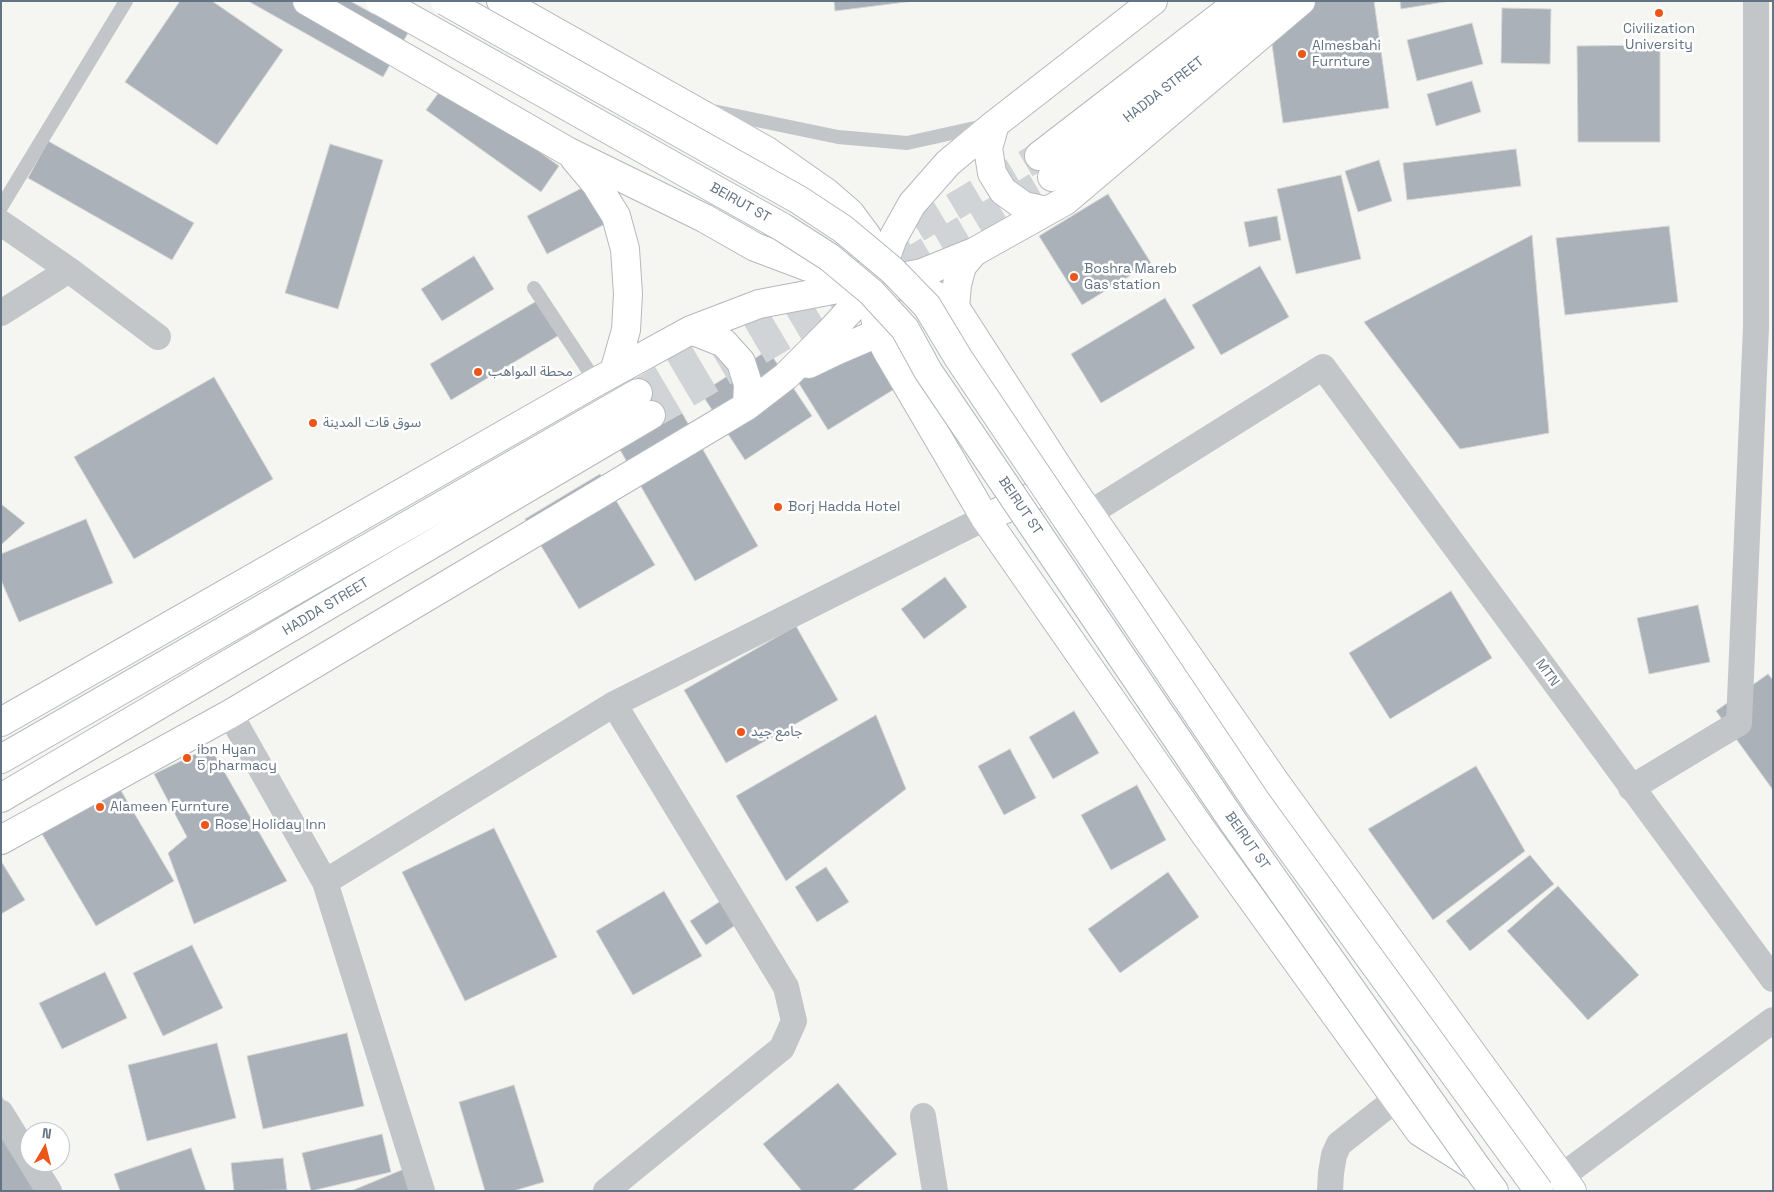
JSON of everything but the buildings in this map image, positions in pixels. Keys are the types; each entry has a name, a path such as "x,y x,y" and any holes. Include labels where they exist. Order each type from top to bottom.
{"street":[{"path":"307,1 567,151 704,218 755,247 808,267 928,290 955,307 1067,481 1276,783 1567,1184 1773,1020"},
{"name":"BEIRUT ST","path":"380,1 782,226 829,257 871,292 888,310 905,329 928,370 1234,823 1494,1191"},
{"path":"445,1 799,200 843,229 892,270 927,306 959,359 1258,804 1539,1191"},
{"path":"501,1 767,151 827,193 850,212 867,236 877,281 875,317 878,333 985,518 1202,830 1420,1132 1477,1168"},
{"path":"1,840 230,714 747,406 786,376 877,281 892,238 912,204 948,163 1153,1"},
{"name":"HADDA STREET","path":"1240,1 1046,167 1254,20 1275,1"},
{"path":"1,722 605,377 691,330 759,304 922,272 974,252 1066,201 1300,1"},
{"path":"1631,788 1739,723 1764,327 1756,1"},
{"path":"995,124 988,148 992,173 1003,190 1024,206 1046,211"},
{"path":"567,151 596,184 616,216 625,249 628,294 626,330 605,377"},
{"path":"1,223 69,270 158,337"},
{"path":"955,307 957,285 962,266 974,252"},
{"path":"1,313 69,270"},
{"path":"691,330 724,343 741,362 748,384 747,406"},
{"path":"786,376 836,350 878,333"},
{"name":"MTN","path":"1090,513 1322,367 1773,979"},
{"name":"HADDA STREET","path":"1,759 644,404 1,798"},
{"path":"325,882 614,704 985,518 1067,481"},
{"path":"606,1191 782,1048 794,1021 786,987 614,704"},
{"path":"230,714 325,882 422,1191"},
{"path":"1330,1191 1334,1155 1339,1144 1396,1099"},
{"path":"1,1113 20,1143"},
{"path":"924,1116 934,1191"},
{"path":"38,1172 49,1191"}],"lane":[{"path":"1,207 126,1"},
{"path":"687,106 838,137 907,143 995,124"},
{"path":"534,288 605,377"}],"tunnel":[{"path":"881,250 1039,156"},
{"path":"651,415 1052,177"},
{"path":"638,393 801,297"}],"place":[{"name":"Civilization University","path":"1659,13"},
{"name":"Almesbahi Furnture","path":"1302,54"},
{"name":"Boshra Mareb Gas station","path":"1074,277"},
{"name":"محطة المواهب","path":"478,372"},
{"name":"سوق قات المدينة","path":"313,423"},
{"name":"Borj Hadda Hotel","path":"778,507"},
{"name":"جامع جيد","path":"741,732"},
{"name":"ibn Hyan 5 pharmacy","path":"187,758"},
{"name":"Alameen Furnture","path":"100,807"},
{"name":"Rose Holiday Inn","path":"205,825"}]}
